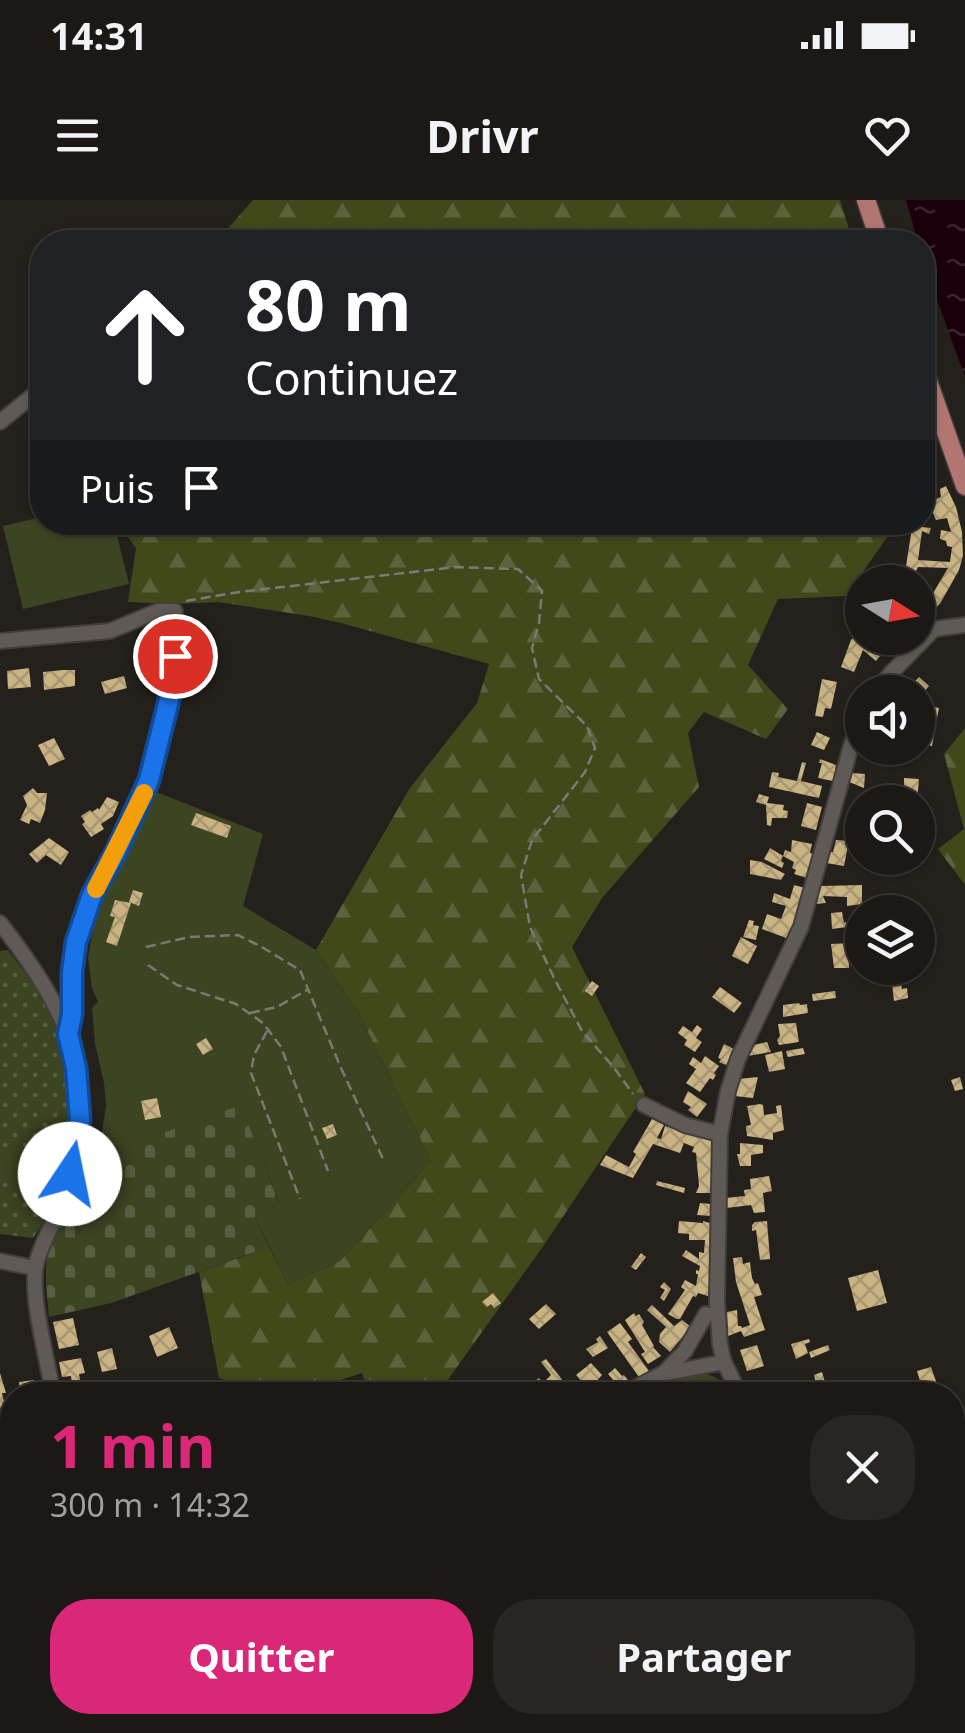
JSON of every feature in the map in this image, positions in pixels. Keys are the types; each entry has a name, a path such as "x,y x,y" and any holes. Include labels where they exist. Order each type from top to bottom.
{"main road":[{"path":"866,200 876,230"},
{"path":"935,401 965,486"}],"street":[{"path":"0,422 30,398"},
{"path":"0,642 110,631 158,611 175,611 174,679 152,771 83,919 73,962 73,1006 68,1034"},
{"path":"889,675 934,628 965,626"},
{"path":"734,1382 720,1345 717,1301 720,1134 738,1059 801,927 846,765"},
{"path":"0,923 44,982 60,1013 68,1034 80,1103 79,1134 64,1198 35,1268 39,1321 51,1382"},
{"path":"644,1105 685,1125 720,1134"},
{"path":"0,1260 35,1268"},
{"path":"662,1374 685,1351 706,1314"},
{"path":"647,1382 662,1374 724,1362"}],"path":[{"path":"175,611 181,602 238,592 456,567 518,569 542,591 532,648 539,680 587,726 595,748 584,772 532,840 521,874 530,927 582,1031 644,1105"},
{"path":"146,946 189,937 238,935 300,970 383,1159"},
{"path":"148,965 177,984 236,1004 263,1022 281,1048 328,1172"},
{"path":"248,1013 277,1006 308,989"},
{"path":"268,1030 254,1054 250,1073 300,1200"}],"green space":[{"path":"253,200 840,200 849,230 227,230"},
{"path":"30,520 30,535 117,535 129,584 23,609 3,526"},
{"path":"127,535 889,535 868,565 845,565 845,596 778,599 748,665 788,709 766,739 704,712 688,733 699,787 602,898 572,947 645,1094 446,1382 365,1382 362,1373 334,1382 229,1382 219,1378 199,1272 269,1247 288,1284 340,1261 431,1161 357,1010 316,950 410,788 477,703 489,664 309,616 218,602 128,602 136,548"},
{"path":"965,728 965,885 938,849 964,829 944,754"},
{"path":"151,790 263,834 243,906 316,950 357,1010 431,1161 340,1261 288,1284 255,1218 279,1202 241,1105 98,1156 106,1107 92,1008 98,1002 88,958 99,891"},
{"path":"8,950 53,1018 69,1079 64,1165 46,1217 33,1238 0,1234 0,951"},
{"path":"241,1104 279,1203 255,1218 269,1247 111,1303 49,1317 48,1252 70,1193 78,1190 98,1156"},
{"path":"28,1146 33,1178 0,1183 0,1150"},
{"path":"699,1372 722,1382 658,1382"}],"water":[{"path":"906,200 965,200 965,377 935,294 935,230 915,230"}],"building":[{"path":"946,486 956,507 963,556 959,570 935,609 935,590 948,568 906,565 911,535 921,535 918,560 950,562 952,547 940,539 941,530 951,532 947,518 935,518 935,499 941,497 940,489"},
{"path":"845,655 861,655 854,672 841,667"},
{"path":"29,668 31,687 8,689 7,671"},
{"path":"75,670 75,686 44,690 43,672"},
{"path":"124,676 127,688 105,694 101,682"},
{"path":"822,679 837,682 831,709 825,708 823,717 815,716"},
{"path":"817,732 830,738 824,750 811,745"},
{"path":"54,738 65,759 49,766 38,745"},
{"path":"820,759 836,765 833,781 818,778"},
{"path":"802,762 806,763 801,781 822,786 819,798 769,787 772,772 797,781"},
{"path":"852,773 865,774 864,785 849,782"},
{"path":"904,778 919,779 918,785 904,785"},
{"path":"33,788 37,793 47,793 40,823 31,819 29,824 20,820 27,805 23,796"},
{"path":"759,794 769,797 767,803 784,805 787,818 772,818 771,826 767,825 766,805 756,802"},
{"path":"107,797 119,802 113,816 101,824 104,829 91,837 81,816 99,810"},
{"path":"807,803 822,807 816,830 801,826"},
{"path":"196,813 231,826 227,838 191,825"},
{"path":"49,838 69,852 61,865 46,855 37,863 29,854"},
{"path":"792,840 812,844 810,853 814,854 807,878 794,874 794,862 783,856 785,850 791,852"},
{"path":"836,840 845,841 844,866 826,863 829,852 833,852"},
{"path":"770,848 783,856 782,868 764,859"},
{"path":"750,860 785,874 781,880 750,874"},
{"path":"794,885 805,888 789,939 762,929 767,914 781,919 786,906 772,902 774,893 790,899"},
{"path":"862,885 862,895 823,896 826,903 816,904 821,886"},
{"path":"133,890 143,893 139,906 129,902"},
{"path":"115,900 131,903 117,946 106,942 115,917 110,916"},
{"path":"842,912 845,927 832,929 831,913"},
{"path":"749,920 759,926 756,940 743,937"},
{"path":"741,937 757,946 748,964 732,956"},
{"path":"845,943 845,968 834,968 831,944"},
{"path":"592,981 599,986 592,996 585,991"},
{"path":"892,985 907,988 908,998 894,1001"},
{"path":"720,987 742,1003 734,1013 712,997"},
{"path":"835,991 836,998 813,1001 812,994"},
{"path":"807,1004 808,1013 783,1017 783,1005"},
{"path":"796,1023 799,1042 779,1045 778,1024"},
{"path":"697,1025 702,1029 696,1038 702,1042 695,1052 684,1045 687,1040 678,1033 683,1026 692,1032"},
{"path":"206,1038 213,1049 203,1055 196,1044"},
{"path":"767,1042 771,1052 747,1056 753,1045"},
{"path":"724,1044 734,1049 726,1065 718,1058"},
{"path":"803,1048 805,1054 788,1057 786,1051"},
{"path":"782,1051 785,1069 769,1072 765,1055"},
{"path":"705,1056 719,1066 713,1080 710,1078 700,1092 686,1083 696,1069 689,1064 693,1057 701,1063"},
{"path":"758,1077 753,1098 734,1096 738,1079"},
{"path":"960,1077 963,1089 955,1091 951,1080"},
{"path":"688,1091 707,1104 697,1117 683,1102"},
{"path":"157,1098 161,1117 145,1120 141,1101"},
{"path":"760,1104 764,1115 777,1113 776,1106 781,1105 784,1130 773,1133 773,1140 747,1136 746,1126 751,1125 747,1106"},
{"path":"652,1119 664,1125 657,1138 661,1139 665,1126 711,1141 711,1193 696,1193 696,1153 692,1152 694,1147 684,1143 680,1153 653,1144 633,1178 600,1165 606,1155 629,1167"},
{"path":"333,1124 337,1135 327,1139 322,1128"},
{"path":"740,1143 763,1145 763,1153 751,1155 751,1166 740,1166"},
{"path":"769,1176 772,1191 763,1193 765,1212 754,1213 751,1205 727,1208 726,1198 745,1196 744,1190 751,1189 750,1179"},
{"path":"657,1181 685,1188 684,1193 656,1185"},
{"path":"700,1203 711,1204 712,1216 697,1215"},
{"path":"679,1221 713,1224 713,1268 708,1296 693,1296 677,1319 668,1314 685,1290 681,1287 685,1280 696,1286 696,1270 700,1266 682,1256 686,1250 699,1259 705,1240 689,1240 689,1234 678,1233"},
{"path":"767,1221 770,1259 760,1260 752,1225"},
{"path":"641,1253 646,1257 636,1270 631,1267"},
{"path":"742,1257 743,1264 750,1262 752,1278 762,1295 754,1297 765,1330 744,1337 741,1331 728,1336 727,1312 737,1310 738,1326 750,1325 733,1258"},
{"path":"878,1270 887,1303 857,1311 848,1278"},
{"path":"664,1282 671,1289 664,1301 660,1298 665,1290 660,1287"},
{"path":"493,1293 501,1303 487,1307 482,1302"},
{"path":"546,1304 556,1314 539,1329 529,1319"},
{"path":"652,1305 674,1326 682,1320 691,1327 670,1352 659,1342 666,1327 647,1310"},
{"path":"639,1314 661,1356 648,1364 625,1320"},
{"path":"73,1318 79,1345 59,1349 53,1322"},
{"path":"620,1323 649,1371 639,1377 607,1332"},
{"path":"169,1327 178,1348 157,1357 149,1336"},
{"path":"600,1336 608,1348 593,1357 586,1349 598,1342"},
{"path":"809,1339 805,1344 808,1353 796,1359 791,1344"},
{"path":"757,1345 764,1366 747,1371 740,1350"},
{"path":"828,1345 830,1350 811,1358 809,1352"},
{"path":"112,1348 117,1369 102,1372 97,1352"},
{"path":"81,1358 85,1373 79,1374 80,1382 72,1382 71,1376 62,1377 59,1362"},
{"path":"546,1359 564,1382 548,1382 551,1375 541,1362"},
{"path":"591,1363 602,1375 596,1382 582,1382 576,1375"},
{"path":"931,1367 936,1382 920,1382 917,1371"},
{"path":"615,1368 629,1382 615,1382 608,1374"},
{"path":"822,1372 825,1382 816,1382 814,1375"}],"slow traffic":[{"path":"96,889 144,793"}],"route":[{"path":"70,1174 80,1120 76,1068 68,1034 76,942 92,895 149,780 170,696 175,656"}]}
